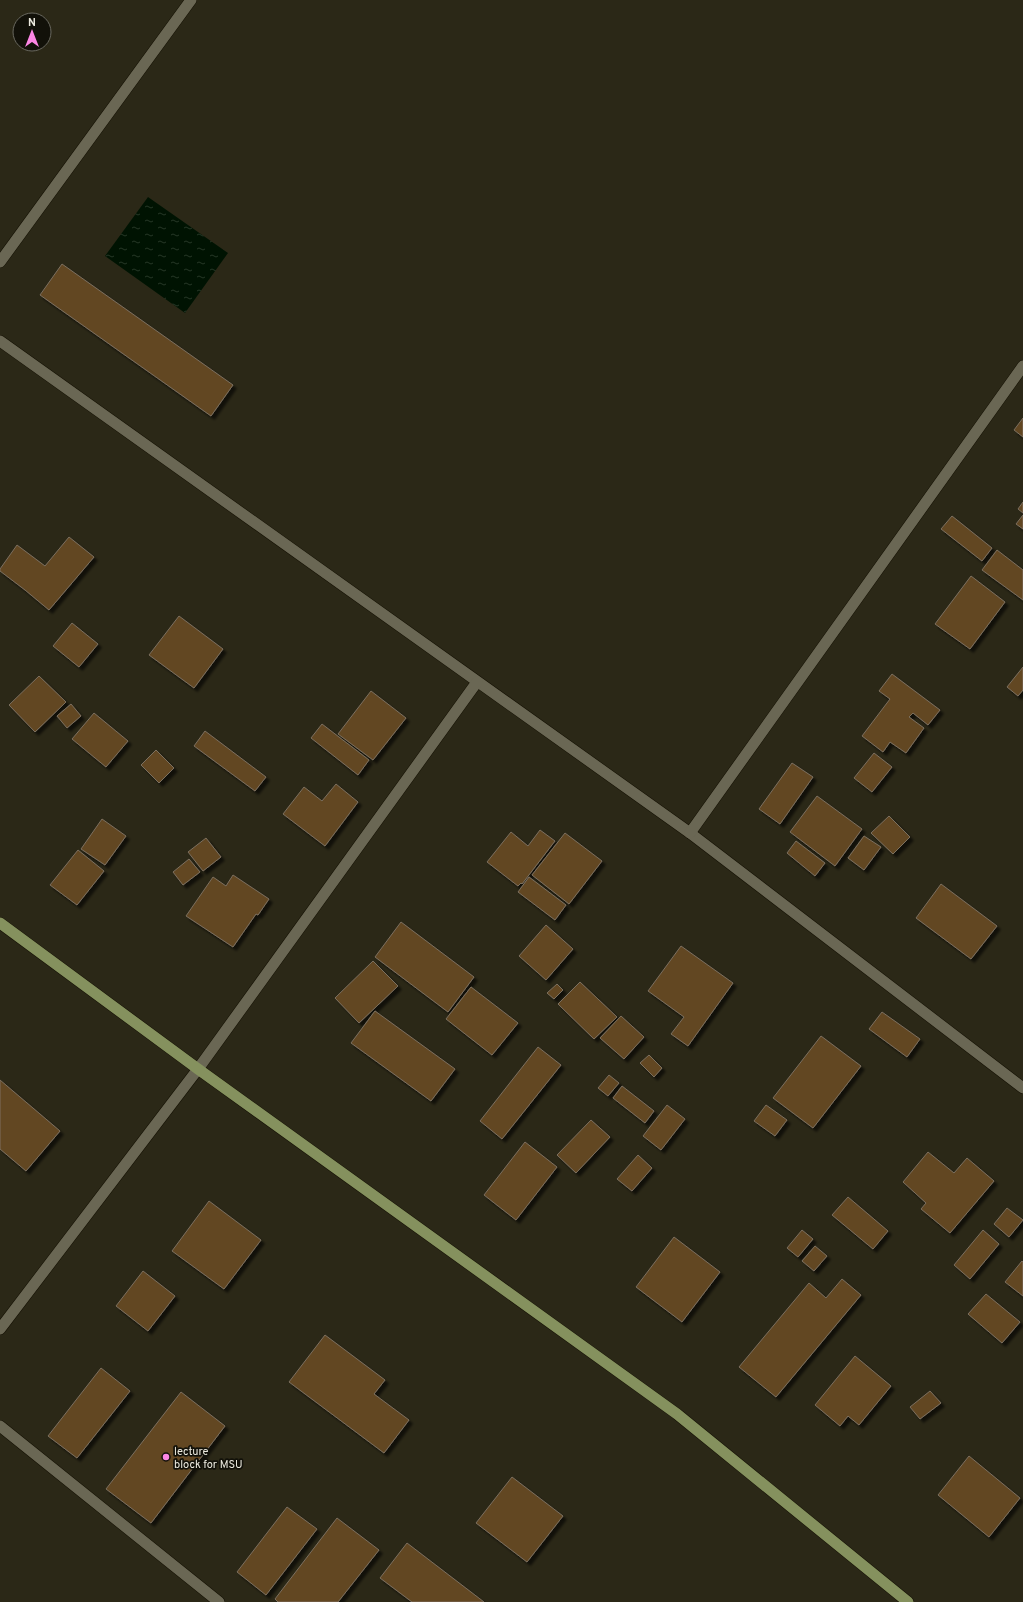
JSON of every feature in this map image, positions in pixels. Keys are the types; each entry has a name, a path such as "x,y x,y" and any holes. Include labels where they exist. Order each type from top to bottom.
{"main road":[{"path":"0,923 198,1069 677,1414 908,1602"}],"street":[{"path":"0,262 191,0"},
{"path":"0,341 690,833 1023,1088"},
{"path":"690,833 1023,366"},
{"path":"0,1329 198,1069 477,682"},
{"path":"0,1426 219,1602"}],"water":[{"path":"148,197 228,253 185,313 105,256"}],"building":[{"path":"62,264 233,385 211,416 40,295"},
{"path":"1023,418 1023,437 1014,430"},
{"path":"1023,502 1023,513 1018,509"},
{"path":"1023,515 1023,529 1016,524"},
{"path":"952,516 992,548 982,561 941,529"},
{"path":"69,537 94,557 49,610 0,571 17,545 45,566"},
{"path":"997,550 1023,570 1023,600 982,570"},
{"path":"971,576 1005,602 970,649 935,624"},
{"path":"179,616 223,649 194,688 149,655"},
{"path":"72,623 98,644 79,667 53,646"},
{"path":"1023,667 1023,690 1018,696 1007,687"},
{"path":"892,674 940,710 928,725 913,713 909,717 924,728 906,753 890,742 883,752 862,736 890,699 879,691"},
{"path":"39,676 66,702 35,732 9,705"},
{"path":"371,691 406,718 373,760 338,734"},
{"path":"71,704 81,716 67,728 57,716"},
{"path":"94,713 128,741 106,767 72,739"},
{"path":"322,724 369,760 358,775 311,738"},
{"path":"205,731 266,777 255,791 194,746"},
{"path":"156,750 174,768 159,783 141,765"},
{"path":"874,753 892,767 872,792 854,778"},
{"path":"792,763 813,777 780,824 759,809"},
{"path":"336,784 358,802 325,846 283,814 304,787 322,801"},
{"path":"817,796 862,829 835,866 790,832"},
{"path":"889,816 910,837 893,854 871,833"},
{"path":"102,819 126,836 105,865 81,849"},
{"path":"540,830 555,841 522,884 521,883 518,886 487,862 511,832 528,846"},
{"path":"565,833 602,861 569,904 532,875"},
{"path":"864,836 881,847 864,870 848,858"},
{"path":"206,838 221,857 203,871 188,852"},
{"path":"796,841 825,863 815,876 787,853"},
{"path":"78,850 104,871 77,905 50,885"},
{"path":"189,859 200,872 183,885 173,872"},
{"path":"233,875 269,899 258,915 256,914 233,947 186,916 213,877 226,886"},
{"path":"529,877 566,905 555,920 518,892"},
{"path":"941,884 997,926 971,959 916,918"},
{"path":"401,922 474,977 448,1012 375,957"},
{"path":"546,925 573,949 546,980 519,956"},
{"path":"681,946 733,983 688,1046 671,1034 684,1017 648,991"},
{"path":"373,961 398,986 359,1023 335,998"},
{"path":"580,982 617,1017 594,1039 558,1004"},
{"path":"557,984 563,990 554,999 547,993"},
{"path":"471,987 518,1023 492,1055 446,1019"},
{"path":"375,1011 455,1069 431,1101 351,1043"},
{"path":"882,1012 920,1039 907,1057 869,1029"},
{"path":"621,1016 644,1037 624,1059 600,1038"},
{"path":"821,1036 861,1066 813,1128 773,1098"},
{"path":"538,1047 561,1065 502,1139 480,1121"},
{"path":"649,1055 662,1068 654,1077 640,1063"},
{"path":"609,1075 619,1083 608,1096 598,1088"},
{"path":"0,1080 60,1131 26,1171 0,1149"},
{"path":"622,1086 654,1111 645,1123 613,1098"},
{"path":"667,1105 685,1119 661,1150 643,1136"},
{"path":"766,1105 787,1120 775,1136 754,1121"},
{"path":"591,1120 610,1137 576,1173 557,1155"},
{"path":"525,1142 557,1167 516,1220 484,1195"},
{"path":"928,1152 954,1173 967,1158 994,1181 950,1233 921,1209 926,1203 903,1182"},
{"path":"638,1155 652,1168 632,1191 617,1179"},
{"path":"848,1197 888,1231 873,1249 832,1215"},
{"path":"209,1201 261,1240 224,1289 172,1251"},
{"path":"1007,1208 1023,1220 1009,1237 994,1224"},
{"path":"802,1230 813,1239 798,1257 787,1248"},
{"path":"983,1230 999,1244 970,1279 954,1265"},
{"path":"674,1237 720,1272 682,1322 636,1287"},
{"path":"815,1246 827,1256 814,1271 802,1261"},
{"path":"1022,1261 1023,1262 1023,1296 1005,1282"},
{"path":"143,1271 175,1296 148,1331 116,1306"},
{"path":"842,1279 861,1295 776,1397 739,1367 809,1283 826,1298"},
{"path":"986,1294 1020,1322 1002,1343 968,1314"},
{"path":"325,1335 385,1380 374,1394 409,1420 384,1453 289,1382"},
{"path":"855,1356 891,1386 859,1425 848,1416 840,1426 815,1405"},
{"path":"101,1368 130,1391 77,1458 48,1436"},
{"path":"930,1391 941,1403 920,1419 910,1407"},
{"name":"lecture block for MSU","path":"181,1392 225,1426 151,1523 106,1489"},
{"path":"969,1456 1020,1498 989,1537 938,1495"},
{"path":"512,1477 563,1516 527,1562 476,1523"},
{"path":"287,1507 317,1529 266,1595 237,1572"},
{"path":"337,1518 379,1550 338,1602 278,1602 275,1599"},
{"path":"407,1543 484,1602 412,1602 380,1578"}],"place":[{"name":"lecture block for MSU","path":"166,1457"}]}
